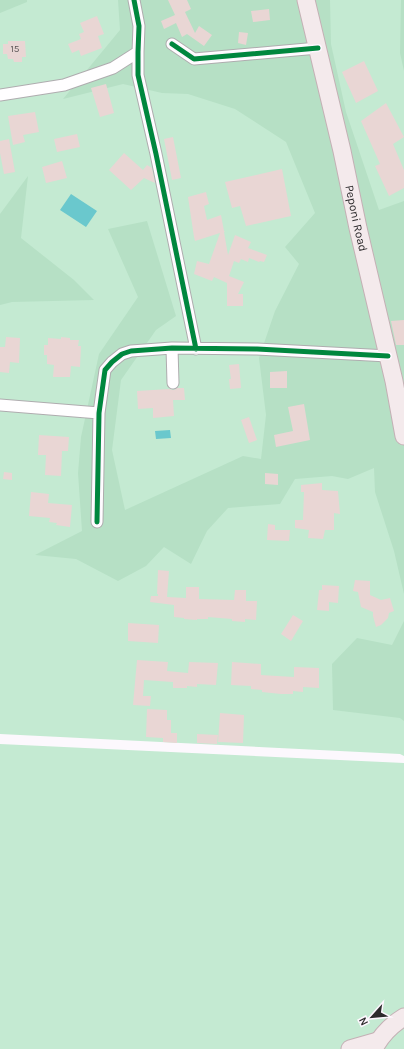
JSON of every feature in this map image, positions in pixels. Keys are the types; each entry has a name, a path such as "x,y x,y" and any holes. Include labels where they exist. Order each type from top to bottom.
{"main road":[{"name":"Peponi Road","path":"306,0 342,151 403,427"},
{"path":"350,1049 376,1045 389,1028 404,1017"}],"street":[{"path":"134,0 140,26 138,75 156,154 196,349"},
{"path":"172,44 194,59 318,48"},
{"path":"0,95 64,85 113,68 138,52"},
{"path":"97,522 99,413 106,370 112,362 122,354 131,351 172,348 263,349 388,356"},
{"path":"172,348 173,382"},
{"path":"0,405 99,413"}],"green space":[{"path":"0,0 404,0 404,756 400,754 0,734"},
{"path":"0,0 27,0 27,2 0,13"},
{"path":"118,0 330,0 331,44 346,112 379,210 404,201 404,594 394,551 375,492 374,468 348,479 332,476 295,479 280,504 228,508 207,531 191,564 164,547 146,566 118,581 76,559 35,555 82,531 78,473 81,437 99,354 138,297 108,229 147,221 176,316 156,330 121,380 112,450 125,510 243,456 261,459 266,415 259,358 275,311 299,264 285,247 315,213 286,142 235,109 188,94 162,93 123,84 63,99 120,30"},
{"path":"401,0 404,0 404,71 400,53"},
{"path":"28,176 21,238 74,280 94,300 12,302 0,305 0,214"},
{"path":"404,621 404,721 400,718 333,710 332,664 357,638 392,645"},
{"path":"0,744 404,763 404,1049 0,1049"}],"water":[{"path":"71,194 97,211 86,227 60,210"},
{"path":"170,430 171,438 156,439 155,431"}],"building":[{"path":"168,0 187,0 191,9 185,12 195,33 199,26 212,35 204,46 187,34 182,37 176,23 164,29 161,21 175,15"},
{"path":"269,9 270,20 253,22 251,11"},
{"path":"97,16 104,34 98,36 102,48 81,56 79,50 72,53 68,44 81,39 79,34 84,32 80,23"},
{"path":"239,32 248,33 246,45 238,43"},
{"path":"8,41 25,41 26,57 22,57 22,62 14,62 13,59 8,59 7,54 3,54 3,44 8,44"},
{"path":"364,61 378,91 356,103 342,72"},
{"path":"106,84 114,113 100,117 91,88"},
{"path":"386,103 404,137 393,144 404,170 404,188 389,196 375,166 380,164 361,121"},
{"path":"35,112 39,132 23,135 25,142 13,145 8,116"},
{"path":"77,134 80,147 57,152 54,139"},
{"path":"173,137 181,178 172,180 164,139"},
{"path":"9,139 15,172 4,174 0,153 0,141"},
{"path":"124,153 143,170 147,165 152,168 155,183 144,178 131,190 109,170"},
{"path":"62,161 67,178 46,183 42,167"},
{"path":"282,169 291,216 246,226 240,206 232,208 225,182"},
{"path":"206,192 209,204 204,206 207,220 221,215 228,255 235,235 251,242 248,248 267,255 264,262 259,262 249,258 248,262 241,259 239,263 234,261 229,276 244,282 238,294 243,294 243,306 227,306 227,283 214,277 212,281 194,274 197,261 209,264 220,233 195,241 188,197"},
{"path":"404,320 404,345 396,345 391,321"},
{"path":"6,337 20,338 19,363 10,362 9,373 0,372 0,347 5,347"},
{"path":"61,337 70,338 70,340 79,340 78,346 81,346 80,367 71,366 70,377 53,377 54,365 47,364 47,355 44,355 44,345 48,345 48,338 61,339"},
{"path":"239,364 241,388 230,389 229,379 231,379 229,365"},
{"path":"287,371 287,388 270,388 270,372"},
{"path":"177,388 184,388 185,400 173,400 174,416 153,418 153,408 138,409 137,391 174,390"},
{"path":"304,404 310,440 276,447 274,435 293,431 288,407"},
{"path":"249,417 257,440 249,443 241,420"},
{"path":"39,435 69,437 68,451 62,451 61,476 45,475 46,455 38,455"},
{"path":"4,472 12,473 12,480 3,479"},
{"path":"265,473 278,474 278,485 265,484"},
{"path":"322,483 322,490 338,491 340,514 334,513 334,530 325,530 323,539 308,538 309,530 295,528 295,520 303,520 304,492 301,492 301,485"},
{"path":"31,492 49,494 48,503 72,505 70,527 56,525 57,523 49,522 50,518 29,516"},
{"path":"268,524 275,525 275,530 290,530 289,541 267,540"},
{"path":"158,570 169,571 167,597 186,598 186,587 199,587 199,599 234,600 235,590 246,590 246,601 257,601 256,620 245,619 245,622 232,621 232,619 208,617 208,619 197,620 174,617 174,605 150,602 151,596 158,596"},
{"path":"355,580 370,581 370,595 381,600 390,598 394,611 389,613 388,618 381,625 376,627 373,612 361,607 358,592 353,591"},
{"path":"322,585 339,586 338,603 329,602 329,611 317,610 319,590 322,590"},
{"path":"293,615 303,621 291,641 281,634"},
{"path":"128,623 159,625 158,643 128,641"},
{"path":"137,660 168,662 167,671 188,673 189,662 218,663 216,685 197,684 197,687 187,686 187,688 173,688 173,682 144,680 143,696 151,696 150,706 133,705"},
{"path":"232,662 261,664 261,675 294,677 294,667 319,668 319,688 303,687 303,692 293,691 293,694 281,694 262,692 262,690 251,689 251,686 231,685"},
{"path":"147,709 167,710 167,720 171,720 171,733 177,733 177,743 163,742 163,738 146,737"},
{"path":"220,713 244,715 243,743 218,742"},
{"path":"197,734 218,735 217,744 197,743"}],"cycle path":[{"path":"134,0 139,26 138,75 156,154 196,349"},
{"path":"172,44 194,59 318,48"},
{"path":"97,522 99,413 105,370 122,354 131,351 172,348 257,349 388,356"}]}
